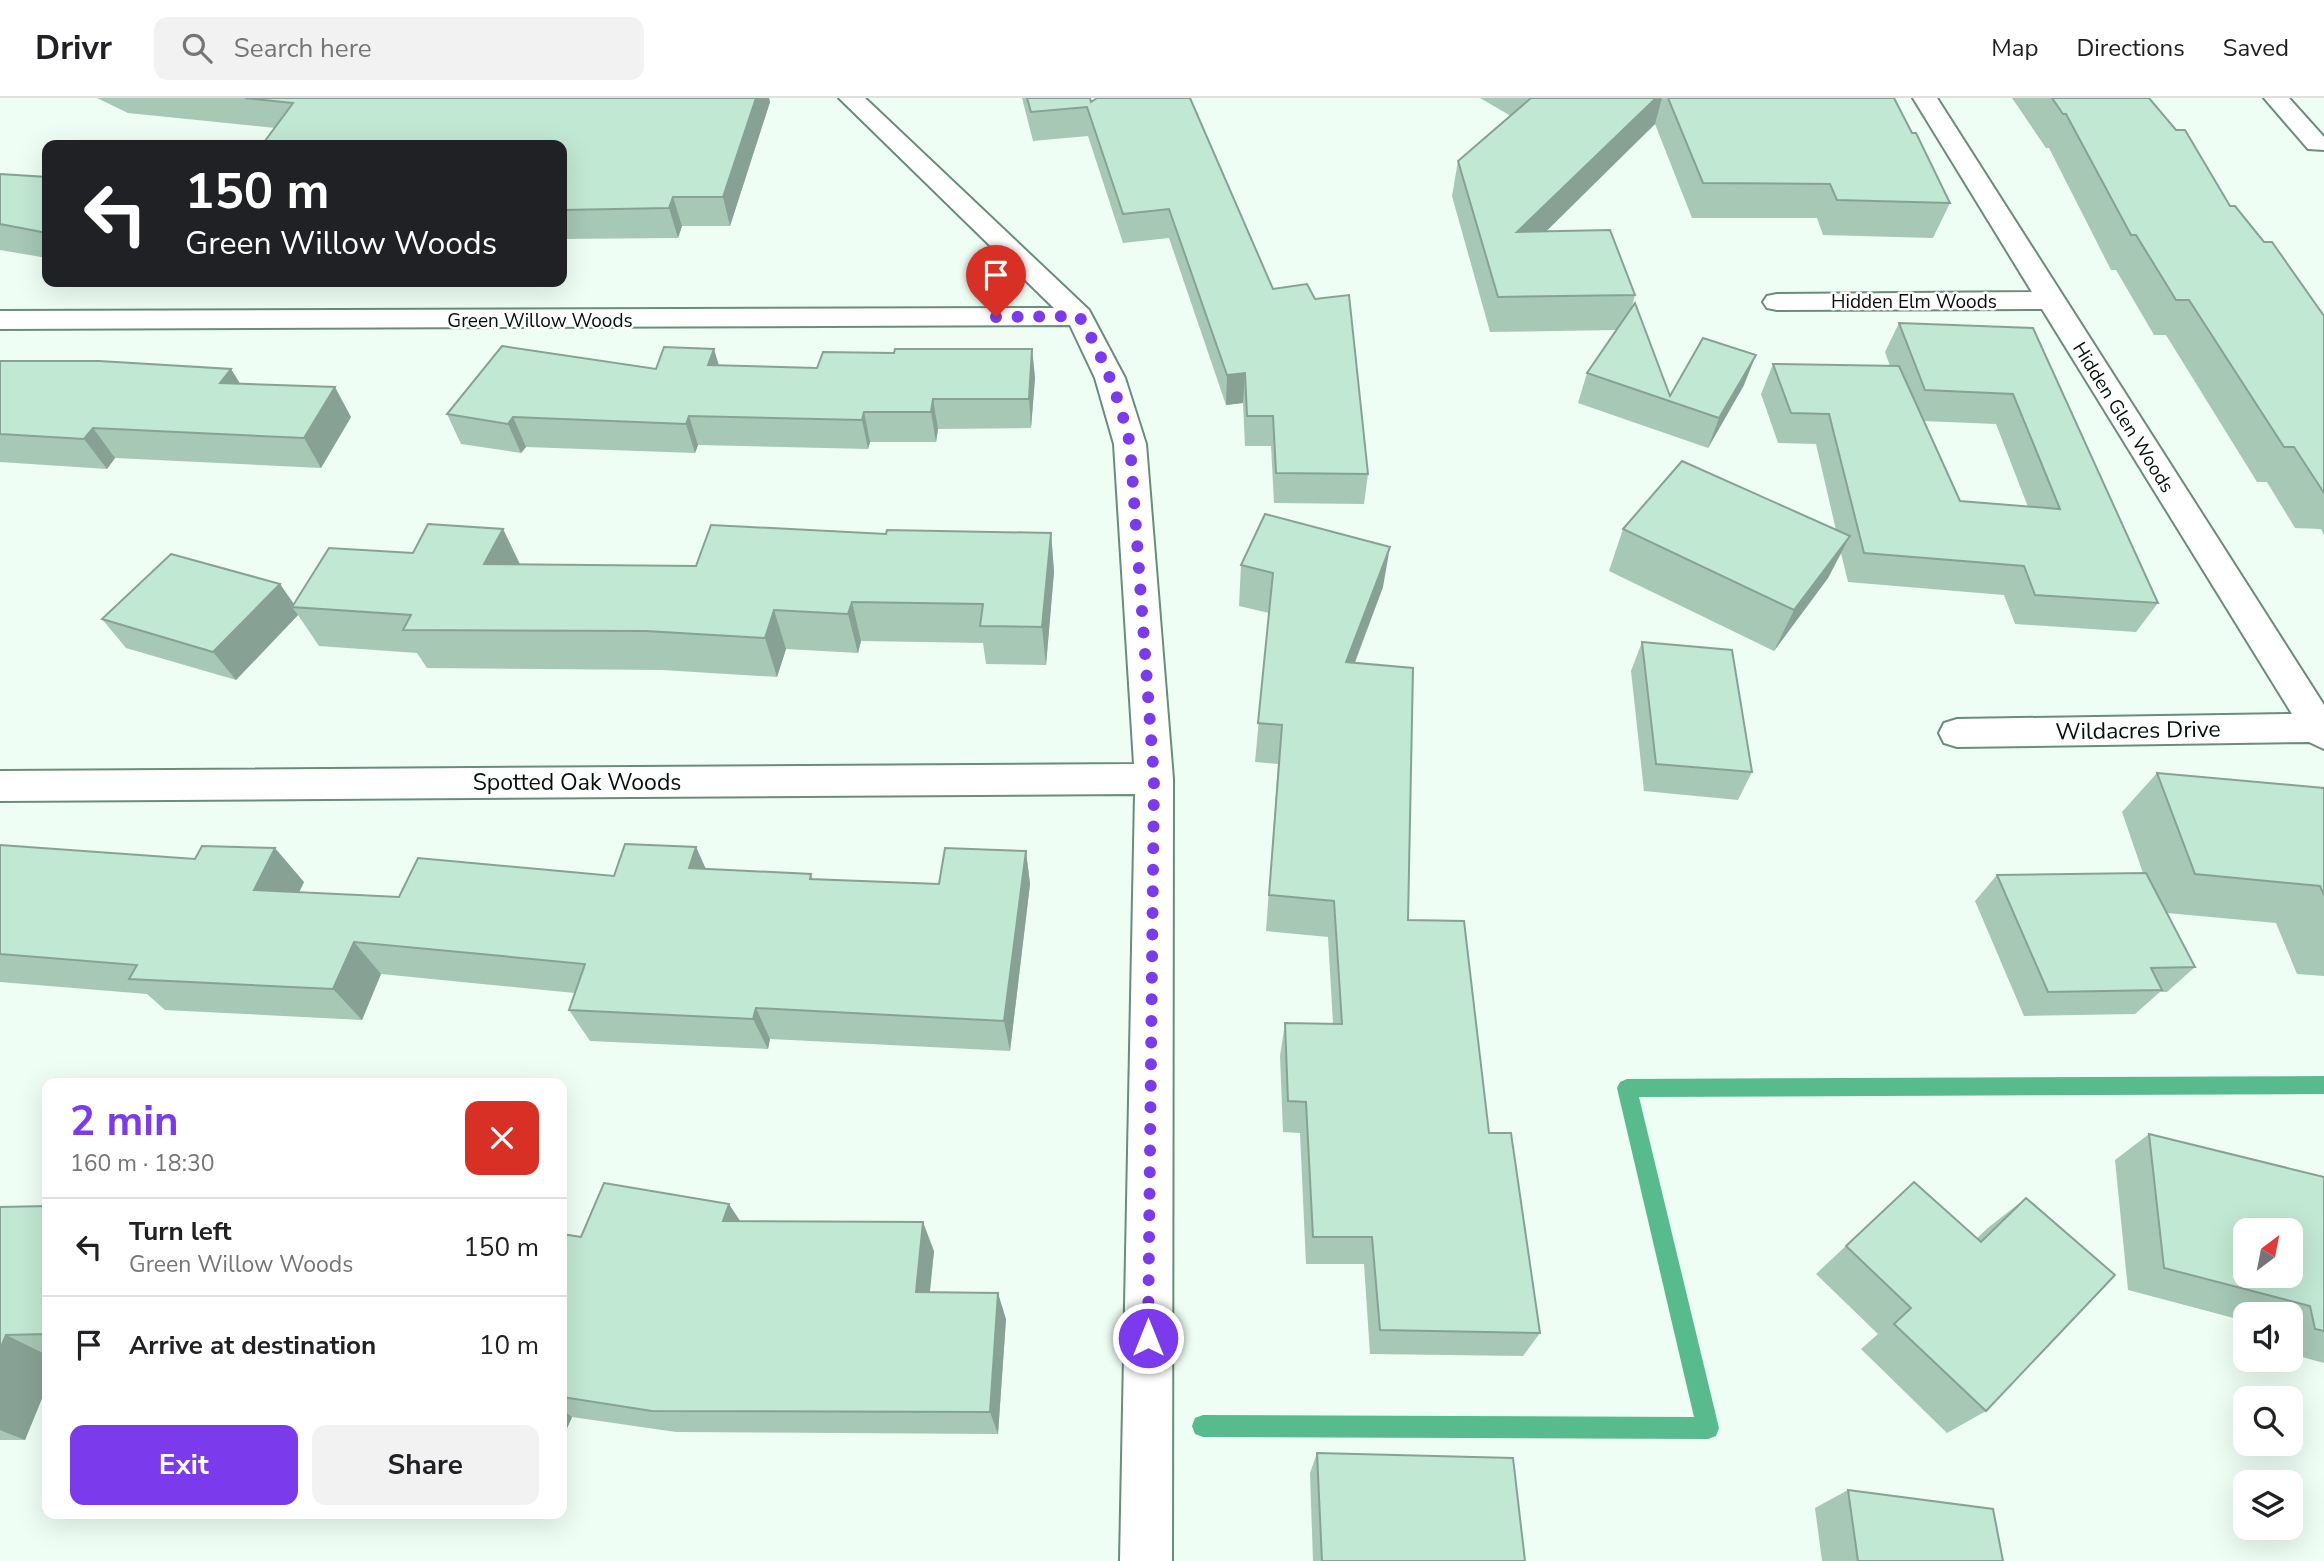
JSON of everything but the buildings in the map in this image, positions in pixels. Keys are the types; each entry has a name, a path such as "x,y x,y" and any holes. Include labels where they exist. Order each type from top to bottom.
{"street":[{"path":"850,98 1079,316 1105,363 1118,396 1130,444 1154,779 1146,1561"},
{"name":"Hidden Glen Woods","path":"1925,98 2322,732"},
{"path":"2276,98 2317,144"},
{"name":"Hidden Elm Woods","path":"1777,302 2051,300"},
{"name":"Green Willow Woods","path":"0,320 81,323 1079,316"},
{"name":"Wildacres Drive","path":"1957,733 2322,732"},
{"name":"Spotted Oak Woods","path":"0,786 1154,779"}],"waterway":[{"path":"1203,1426 1708,1428 1627,1088 2324,1085"}],"route":[{"path":"996,317 1079,316 1101,352 1118,396 1130,444 1154,779 1148,1338"}]}
